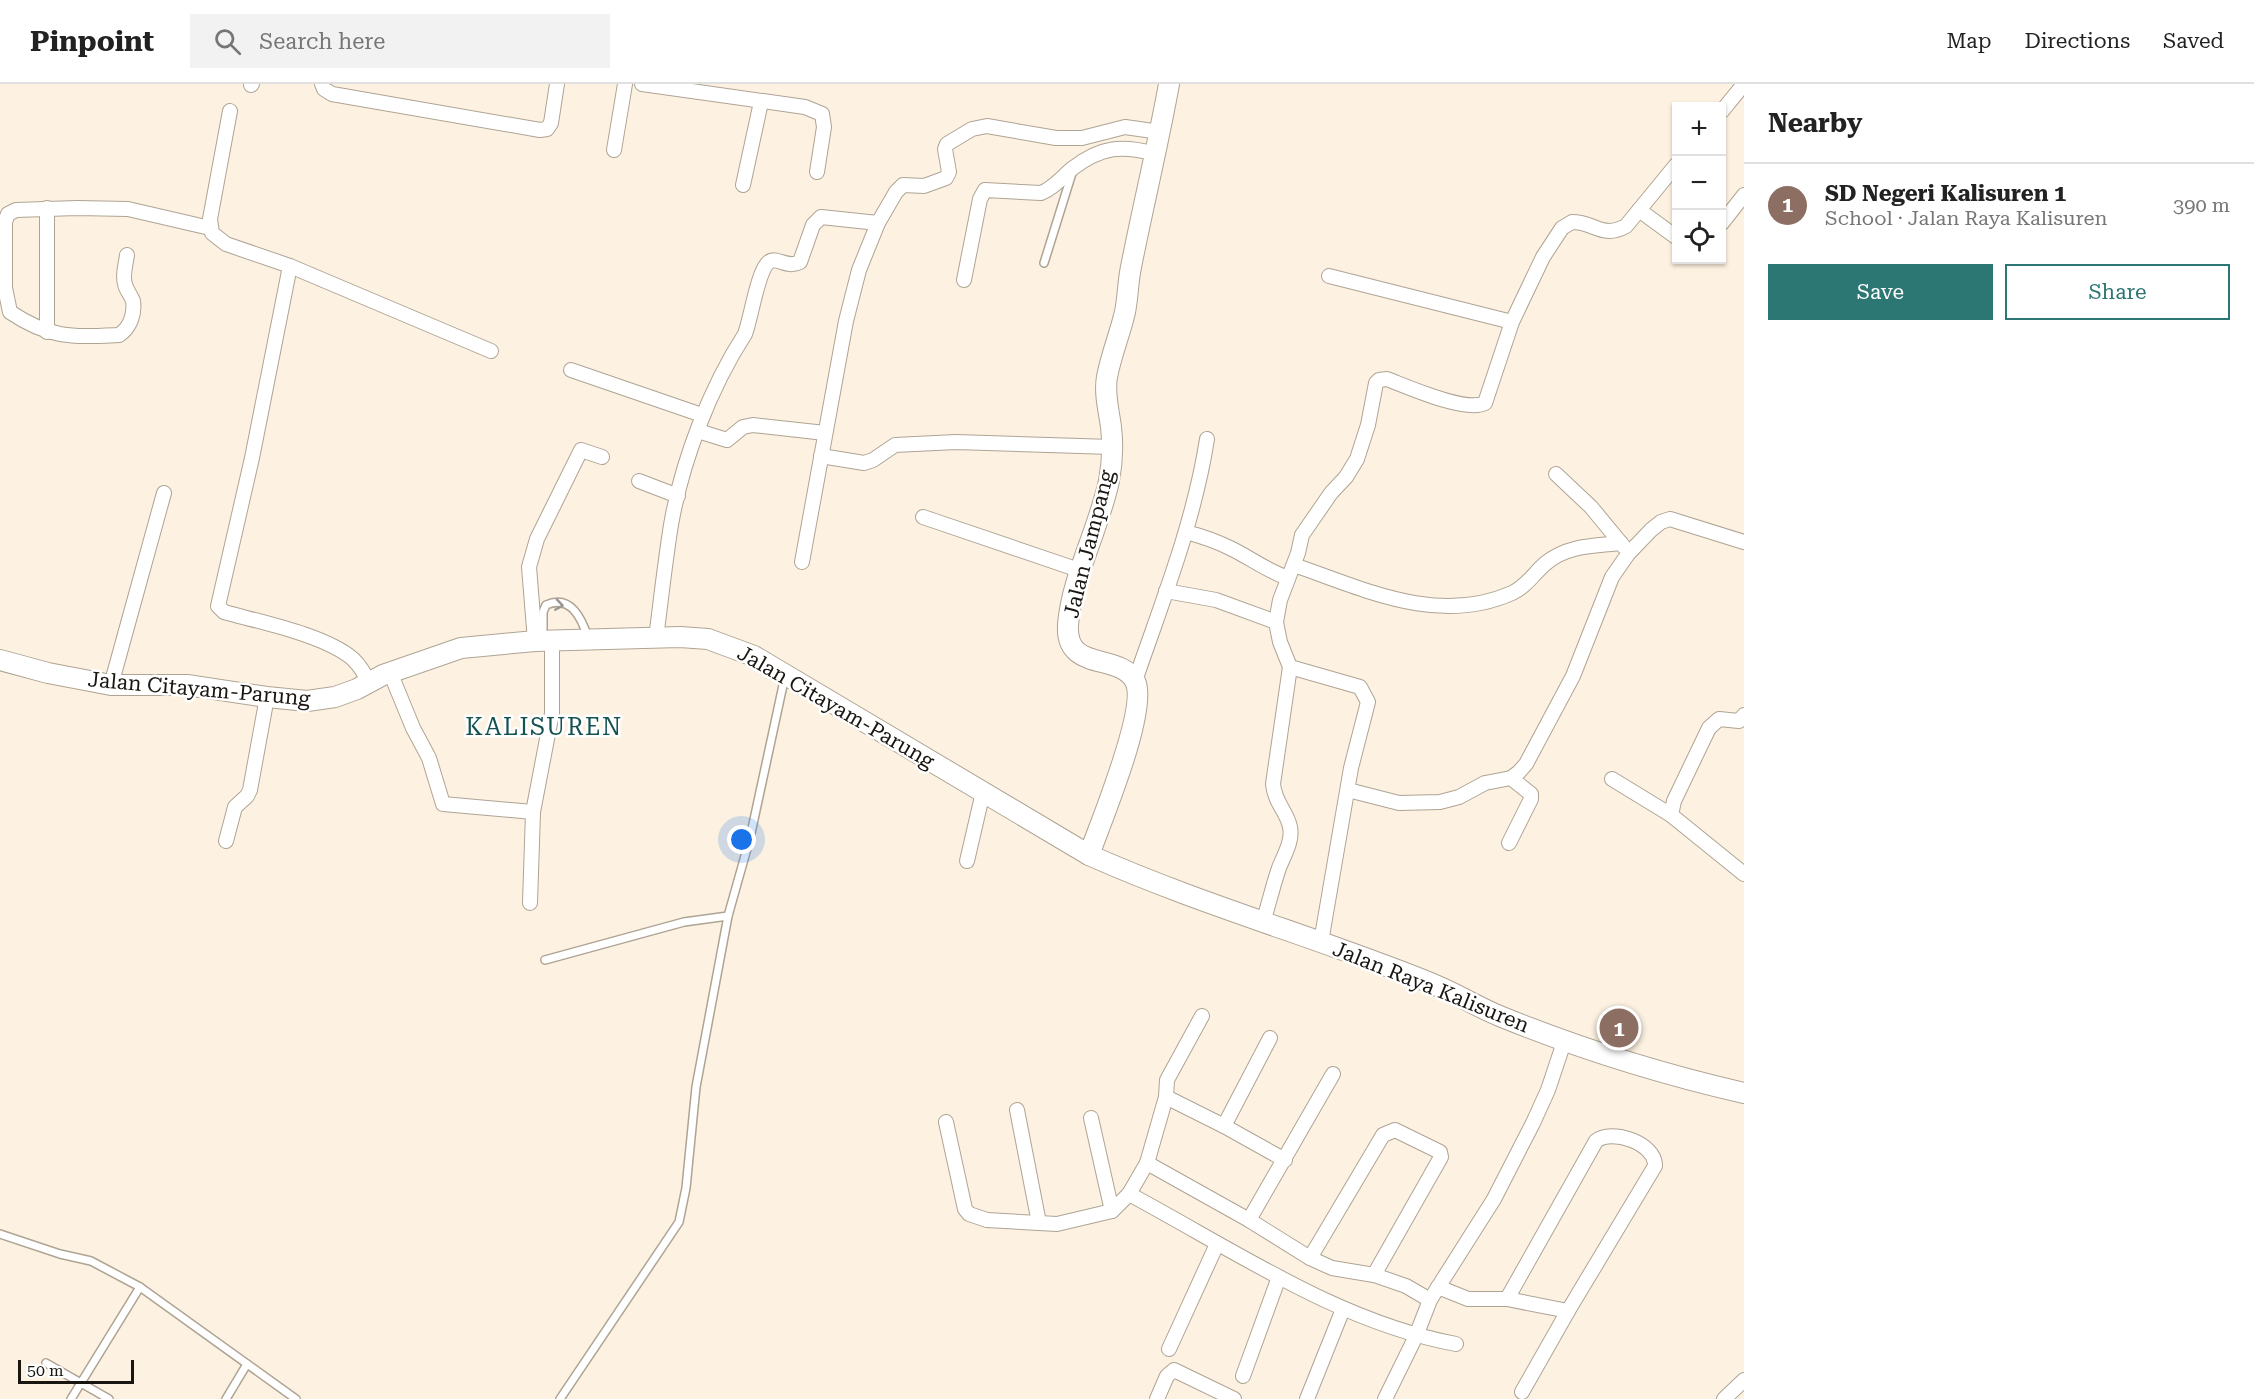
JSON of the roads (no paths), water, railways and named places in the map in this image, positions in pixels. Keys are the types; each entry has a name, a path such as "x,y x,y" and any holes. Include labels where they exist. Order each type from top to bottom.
{"main road":[{"name":"Jalan Jampang","path":"1135,681 1124,670 1081,654 1070,644 1068,638 1070,609 1110,479 1112,447 1106,395 1107,379 1125,310 1130,269 1156,154 1168,84"},
{"name":"Jalan Citayam-Parung","path":"0,660 48,673 111,685 187,685 307,701 324,700 369,683 390,672 461,648 544,641 680,636 708,639 754,656 786,674 1089,855"},
{"path":"1089,855 1125,753 1137,704 1135,681"},
{"name":"Jalan Raya Kalisuren","path":"1089,855 1146,880 1431,982 1499,1016 1564,1042 1632,1065 1744,1093"}],"street":[{"path":"322,84 324,89 332,94 540,130 547,129 551,123 557,84"},
{"path":"614,150 625,84"},
{"path":"642,84 805,107 822,114 824,127 817,172"},
{"path":"1726,106 1744,84"},
{"path":"743,185 761,102"},
{"path":"230,111 210,228 216,238 290,266 491,351"},
{"path":"802,562 846,321 859,270 878,223 896,192 903,185 924,186 949,176 945,149 947,144 972,129 987,126 1063,139 1082,138 1125,127 1160,132"},
{"path":"964,280 983,192 988,189 1041,193 1049,190 1074,167 1102,150 1122,147 1156,154"},
{"path":"1263,922 1279,868 1290,841 1291,830 1274,795 1273,784 1290,667 1280,642 1276,622 1280,600 1294,565 1302,535 1357,459 1368,425 1374,386 1377,381 1387,379 1460,404 1482,405 1490,394 1512,322 1543,257 1562,228 1572,222 1579,222 1605,232 1617,231 1626,226 1672,171"},
{"path":"1726,218 1744,195"},
{"path":"47,208 47,332"},
{"path":"127,255 124,277 133,308 126,331 119,335 57,335 26,323 5,311 3,222 8,214 16,210 128,209 210,228"},
{"path":"1639,210 1672,233"},
{"path":"656,638 672,524 702,415 745,334 759,280 768,263 774,260 791,266 800,262 813,225 821,217 830,216 878,223"},
{"path":"290,266 252,458 218,606 224,612 323,642 352,659 369,683"},
{"path":"1329,276 1512,322"},
{"path":"571,370 702,415"},
{"path":"698,430 727,440 743,428 753,425 825,433"},
{"path":"1135,681 1186,532 1196,497 1207,439"},
{"path":"821,456 864,463 873,460 895,445 956,442 1112,447"},
{"path":"530,903 533,812 552,712 544,641 529,567 537,539 581,450 602,457"},
{"path":"1556,474 1591,507 1625,549"},
{"path":"639,481 678,496"},
{"path":"111,685 164,493"},
{"path":"923,517 1082,571"},
{"path":"1348,790 1399,803 1440,802 1459,797 1485,783 1511,778 1526,764 1573,676 1625,549 1666,519 1677,520 1744,542"},
{"path":"1186,532 1211,539 1233,549 1261,567 1288,578"},
{"path":"1294,565 1378,594 1417,604 1463,606 1512,592 1531,580 1549,561 1566,551 1582,547 1625,549"},
{"path":"1166,591 1216,600 1276,622"},
{"path":"1290,667 1360,687 1368,702 1356,743 1321,942"},
{"path":"390,672 413,728 429,758 443,804 533,812"},
{"path":"226,842 235,807 250,790 267,697"},
{"path":"1671,815 1674,801 1708,728 1719,719 1739,721 1744,715"},
{"path":"1509,843 1531,800 1531,794 1511,778"},
{"path":"1611,779 1671,815 1744,873"},
{"path":"967,861 983,792"},
{"path":"946,1122 967,1212 987,1220 1057,1224 1112,1210 1129,1194 1147,1163 1166,1097 1167,1080 1202,1016"},
{"path":"1224,1126 1270,1038"},
{"path":"1385,1399 1416,1336 1430,1300 1494,1199 1529,1132 1548,1090 1564,1042"},
{"path":"1249,1220 1333,1074"},
{"path":"1166,1097 1285,1160"},
{"path":"1017,1110 1039,1223"},
{"path":"1091,1118 1112,1210"},
{"path":"1310,1258 1383,1135 1395,1130 1440,1152 1441,1157 1374,1275"},
{"path":"1508,1299 1596,1141 1601,1136 1608,1135 1626,1138 1648,1149 1654,1155 1655,1166 1522,1392"},
{"path":"1147,1163 1249,1220 1310,1258 1332,1268 1374,1275 1406,1286 1430,1300"},
{"path":"1129,1194 1217,1244 1343,1309 1416,1336 1456,1344"},
{"path":"1169,1349 1217,1244"},
{"path":"1243,1376 1279,1277"},
{"path":"1438,1287 1468,1299 1508,1299 1568,1311"},
{"path":"1307,1399 1343,1309"},
{"path":"1157,1399 1170,1371 1174,1370 1234,1399"},
{"path":"1724,1399 1744,1380"}],"lane":[{"path":"1044,263 1074,167"},
{"path":"544,641 543,612 546,604 552,602 573,608 581,617 588,640"},
{"path":"560,1399 679,1222 686,1188 696,1087 728,916 750,838 786,674"},
{"path":"545,960 684,922 728,916"},
{"path":"0,1234 60,1254 91,1261 140,1287 296,1399"},
{"path":"71,1399 140,1287"},
{"path":"46,1363 109,1399"},
{"path":"226,1399 247,1364"}],"place":[{"name":"SD Negeri Kalisuren 1","path":"1619,1028"}],"district":[{"name":"KALISUREN","path":"544,727"}]}
